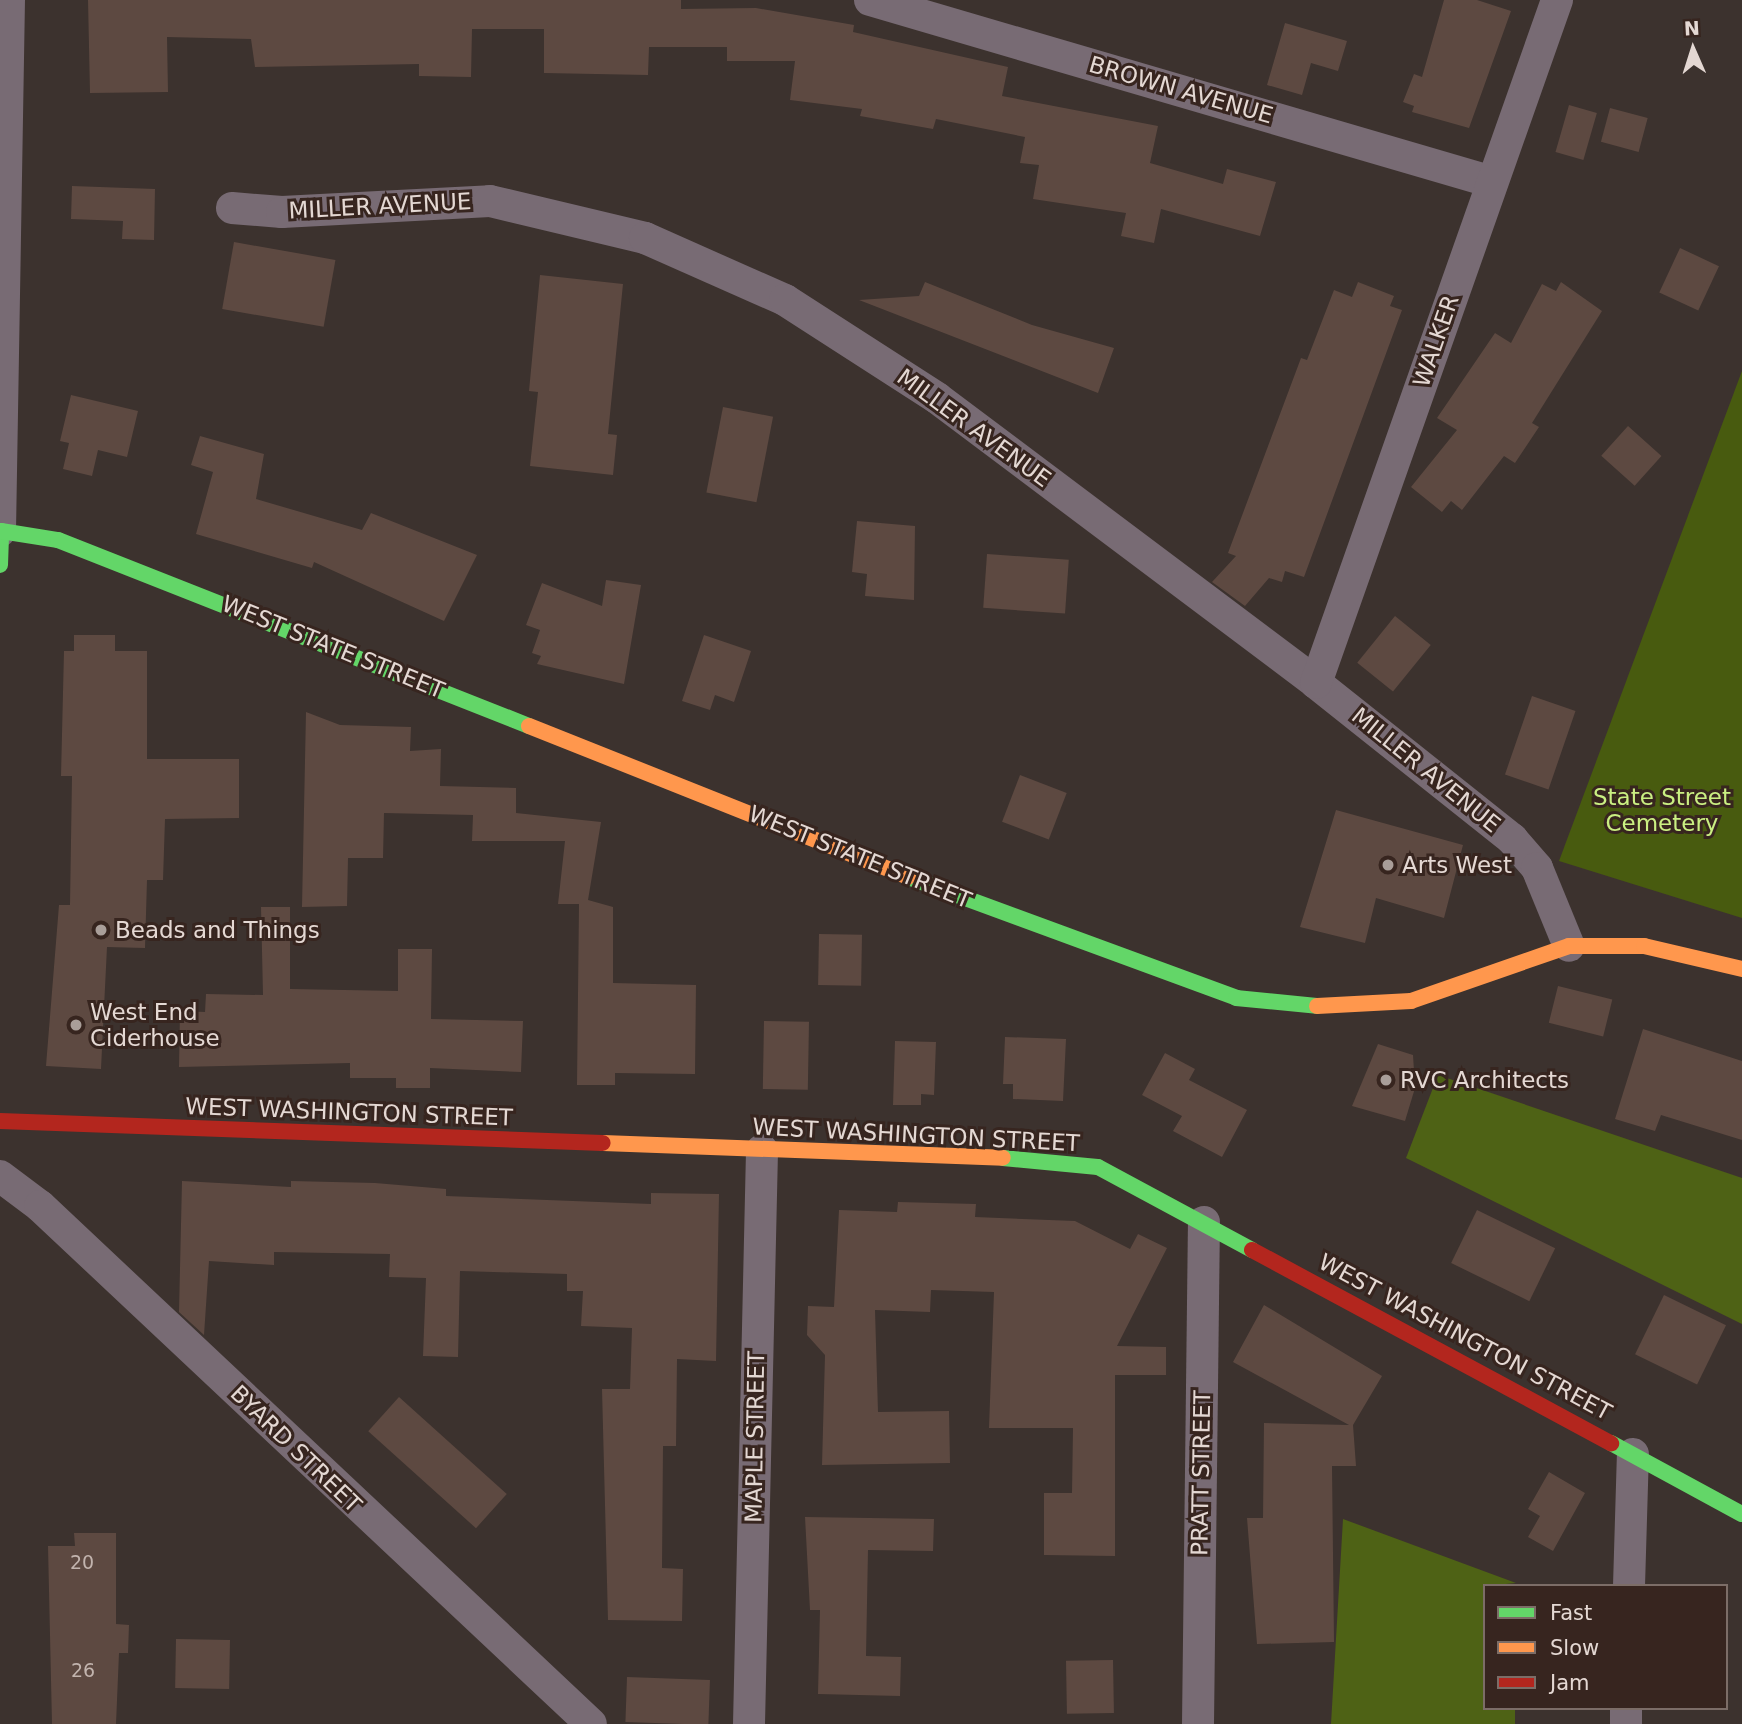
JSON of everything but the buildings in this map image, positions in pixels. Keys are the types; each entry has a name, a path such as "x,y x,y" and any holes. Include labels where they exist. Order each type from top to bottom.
{"street":[{"path":"0,565 9,0"},
{"name":"BROWN AVENUE","path":"870,0 1492,182"},
{"name":"WALKER","path":"1316,683 1558,0"},
{"name":"MILLER AVENUE","path":"232,208 282,212 490,201 645,238 735,276 825,324 937,398 1316,683 1512,839 1537,867 1569,946"},
{"name":"WEST STATE STREET","path":"1,531 94,554 920,881 1236,998 1324,1007 1411,1001 1569,946 1644,946 1742,969"},
{"name":"WEST WASHINGTON STREET","path":"0,1121 762,1150 1098,1167 1742,1514"},
{"name":"MAPLE STREET","path":"749,1724 762,1150"},
{"name":"BYARD STREET","path":"0,1176 40,1206 590,1724"},
{"name":"PRATT STREET","path":"1198,1724 1204,1222"},
{"path":"1629,1584 1633,1454"}],"green space":[{"name":"State Street Cemetery","path":"1742,371 1742,918 1559,861"},
{"path":"1438,1075 1742,1178 1742,1324 1406,1158"},
{"path":"1343,1519 1516,1583 1483,1584 1483,1710 1515,1710 1515,1724 1331,1724"}],"traffic: fast":[{"path":"0,565 1,531 58,540 529,726"},
{"path":"908,877 1236,998 1317,1006"},
{"path":"1003,1158 1098,1167 1252,1250"},
{"path":"1611,1443 1742,1514"}],"traffic: slow":[{"path":"529,726 908,877"},
{"path":"1317,1006 1411,1001 1569,946 1644,946 1742,969"},
{"path":"603,1143 1003,1158"}],"traffic: jam":[{"path":"0,1121 603,1143"},
{"path":"1252,1250 1611,1443"}],"place":[{"name":"Arts West","path":"1388,865"},
{"name":"Beads and Things","path":"101,930"},
{"name":"West End Ciderhouse","path":"76,1025"},
{"name":"RVC Architects","path":"1386,1080"}]}
